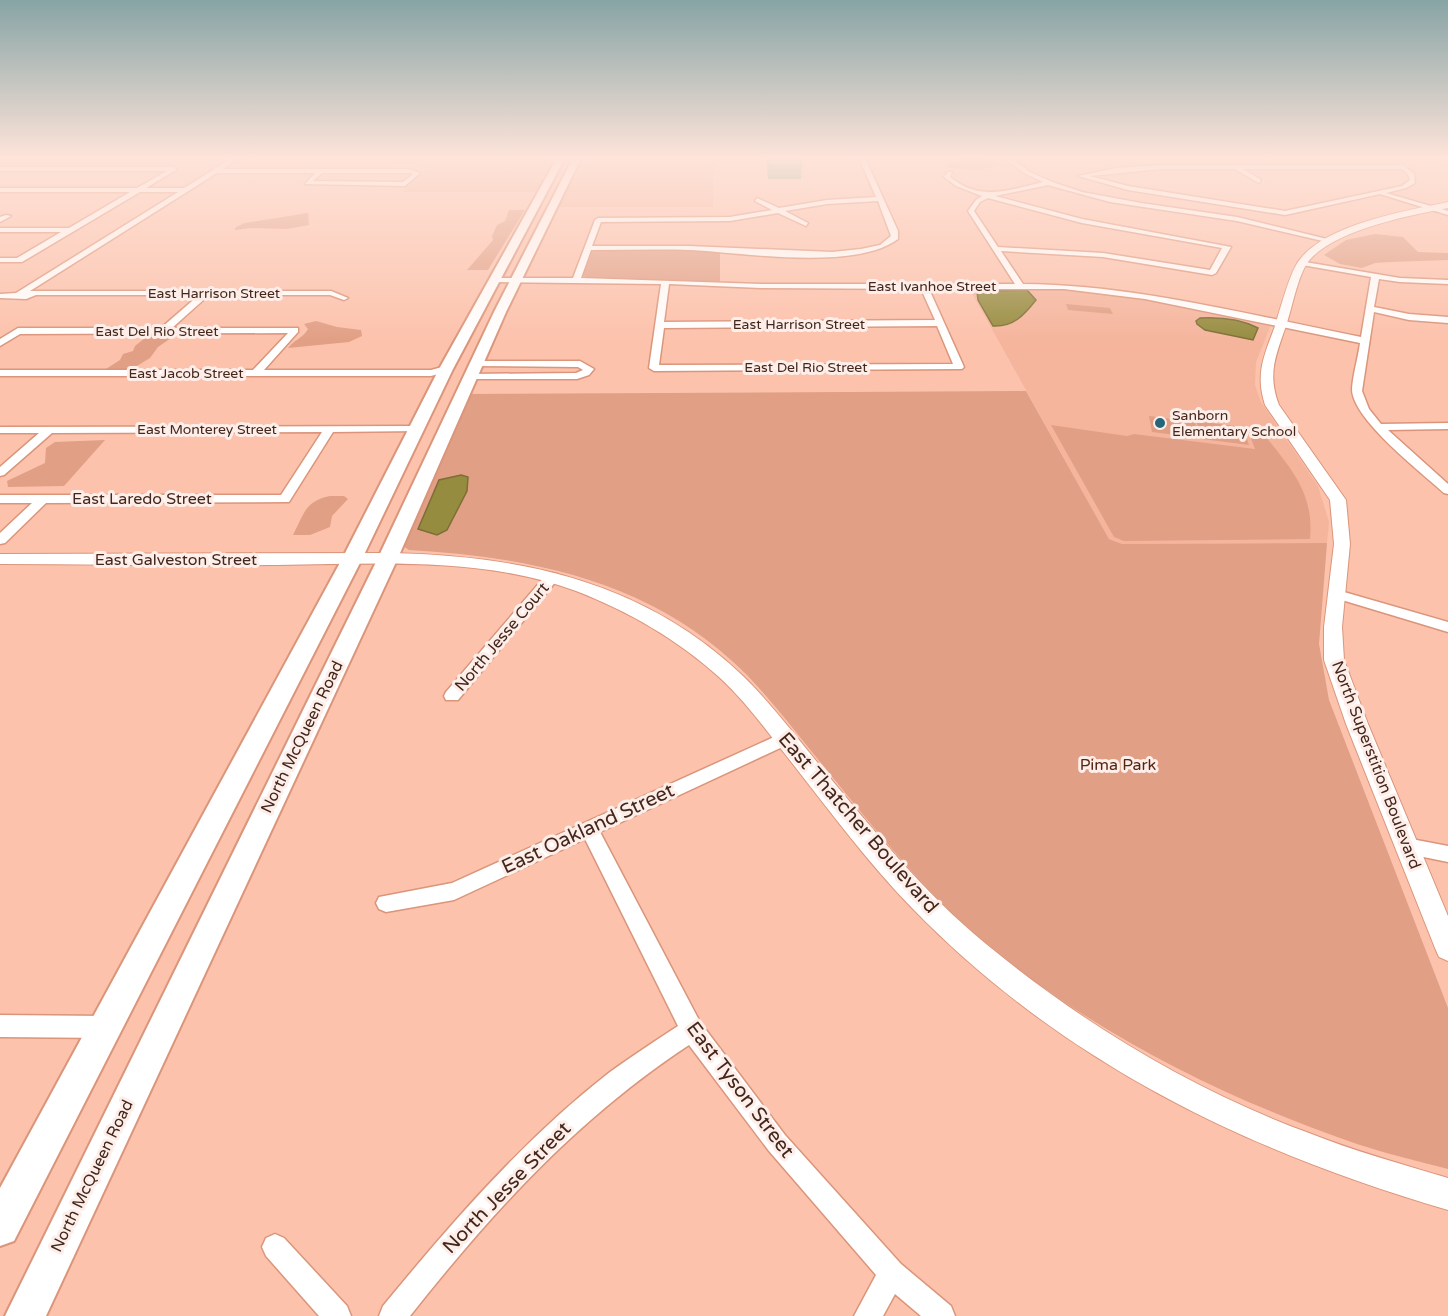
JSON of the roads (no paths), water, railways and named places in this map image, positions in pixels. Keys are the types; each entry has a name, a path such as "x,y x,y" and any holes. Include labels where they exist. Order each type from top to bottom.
{"main road":[{"path":"0,1227 352,559 415,429 527,219"},
{"name":"North McQueen Road","path":"25,1316 387,560 461,395 546,219"},
{"path":"446,369 457,372 454,392 461,395"}],"street":[{"path":"0,260 19,260 89,219"},
{"path":"16,296 137,219"},
{"path":"576,280 598,220 675,219"},
{"path":"797,219 806,224"},
{"path":"588,248 687,248 830,254 864,252 884,247 895,237 889,219"},
{"path":"977,219 1019,285"},
{"path":"996,249 1103,255 1212,273 1227,247 1076,219"},
{"path":"1238,219 1327,240"},
{"name":"North Superstition Boulevard","path":"1380,219 1327,240 1302,263 1265,373 1266,388 1272,405 1338,500 1342,544 1333,627 1334,660 1448,948"},
{"path":"0,230 70,230"},
{"path":"1302,263 1400,280 1448,282"},
{"path":"1375,276 1357,391 1364,410 1378,427 1448,490"},
{"name":"East Ivanhoe Street","path":"494,280 576,280 761,286 1019,285 1106,291 1365,341"},
{"path":"659,325 665,282"},
{"path":"924,286 940,323"},
{"path":"163,331 207,293"},
{"name":"East Harrison Street","path":"0,296 331,293 344,298"},
{"path":"1370,309 1409,317 1448,320"},
{"name":"East Harrison Street","path":"659,325 940,323"},
{"name":"East Del Rio Street","path":"659,325 654,368 959,367 940,323"},
{"name":"East Del Rio Street","path":"0,343 18,331 295,330 256,373"},
{"path":"580,364 589,369 586,374 577,376 473,370 580,364"},
{"name":"East Jacob Street","path":"0,373 430,373 446,369"},
{"path":"1378,427 1448,426"},
{"path":"0,473 49,429"},
{"name":"East Laredo Street","path":"0,499 285,499 330,429"},
{"name":"East Monterey Street","path":"0,430 415,429"},
{"path":"0,540 44,498"},
{"name":"East Galveston Street","path":"0,559 352,559"},
{"name":"East Thatcher Boulevard","path":"352,559 481,564 552,577 632,608 681,637 724,670 753,699 858,828 922,901 987,962 1067,1022 1167,1084 1293,1143 1401,1182 1448,1194"},
{"name":"North Jesse Court","path":"452,696 552,577"},
{"path":"1337,594 1448,627"},
{"name":"East Oakland Street","path":"386,903 454,891 785,738"},
{"name":"East Tyson Street","path":"589,828 692,1030 777,1143 892,1273 941,1316"},
{"path":"1406,846 1448,854"},
{"path":"0,1026 106,1027"},
{"name":"North Jesse Street","path":"393,1316 444,1251 529,1159 617,1081 692,1030"},
{"path":"275,1247 337,1316"},
{"path":"868,1316 892,1273"}],"place":[{"name":"Sanborn Elementary School","path":"1160,423"}],"park label":[{"name":"Pima Park","path":"1118,765"}]}
